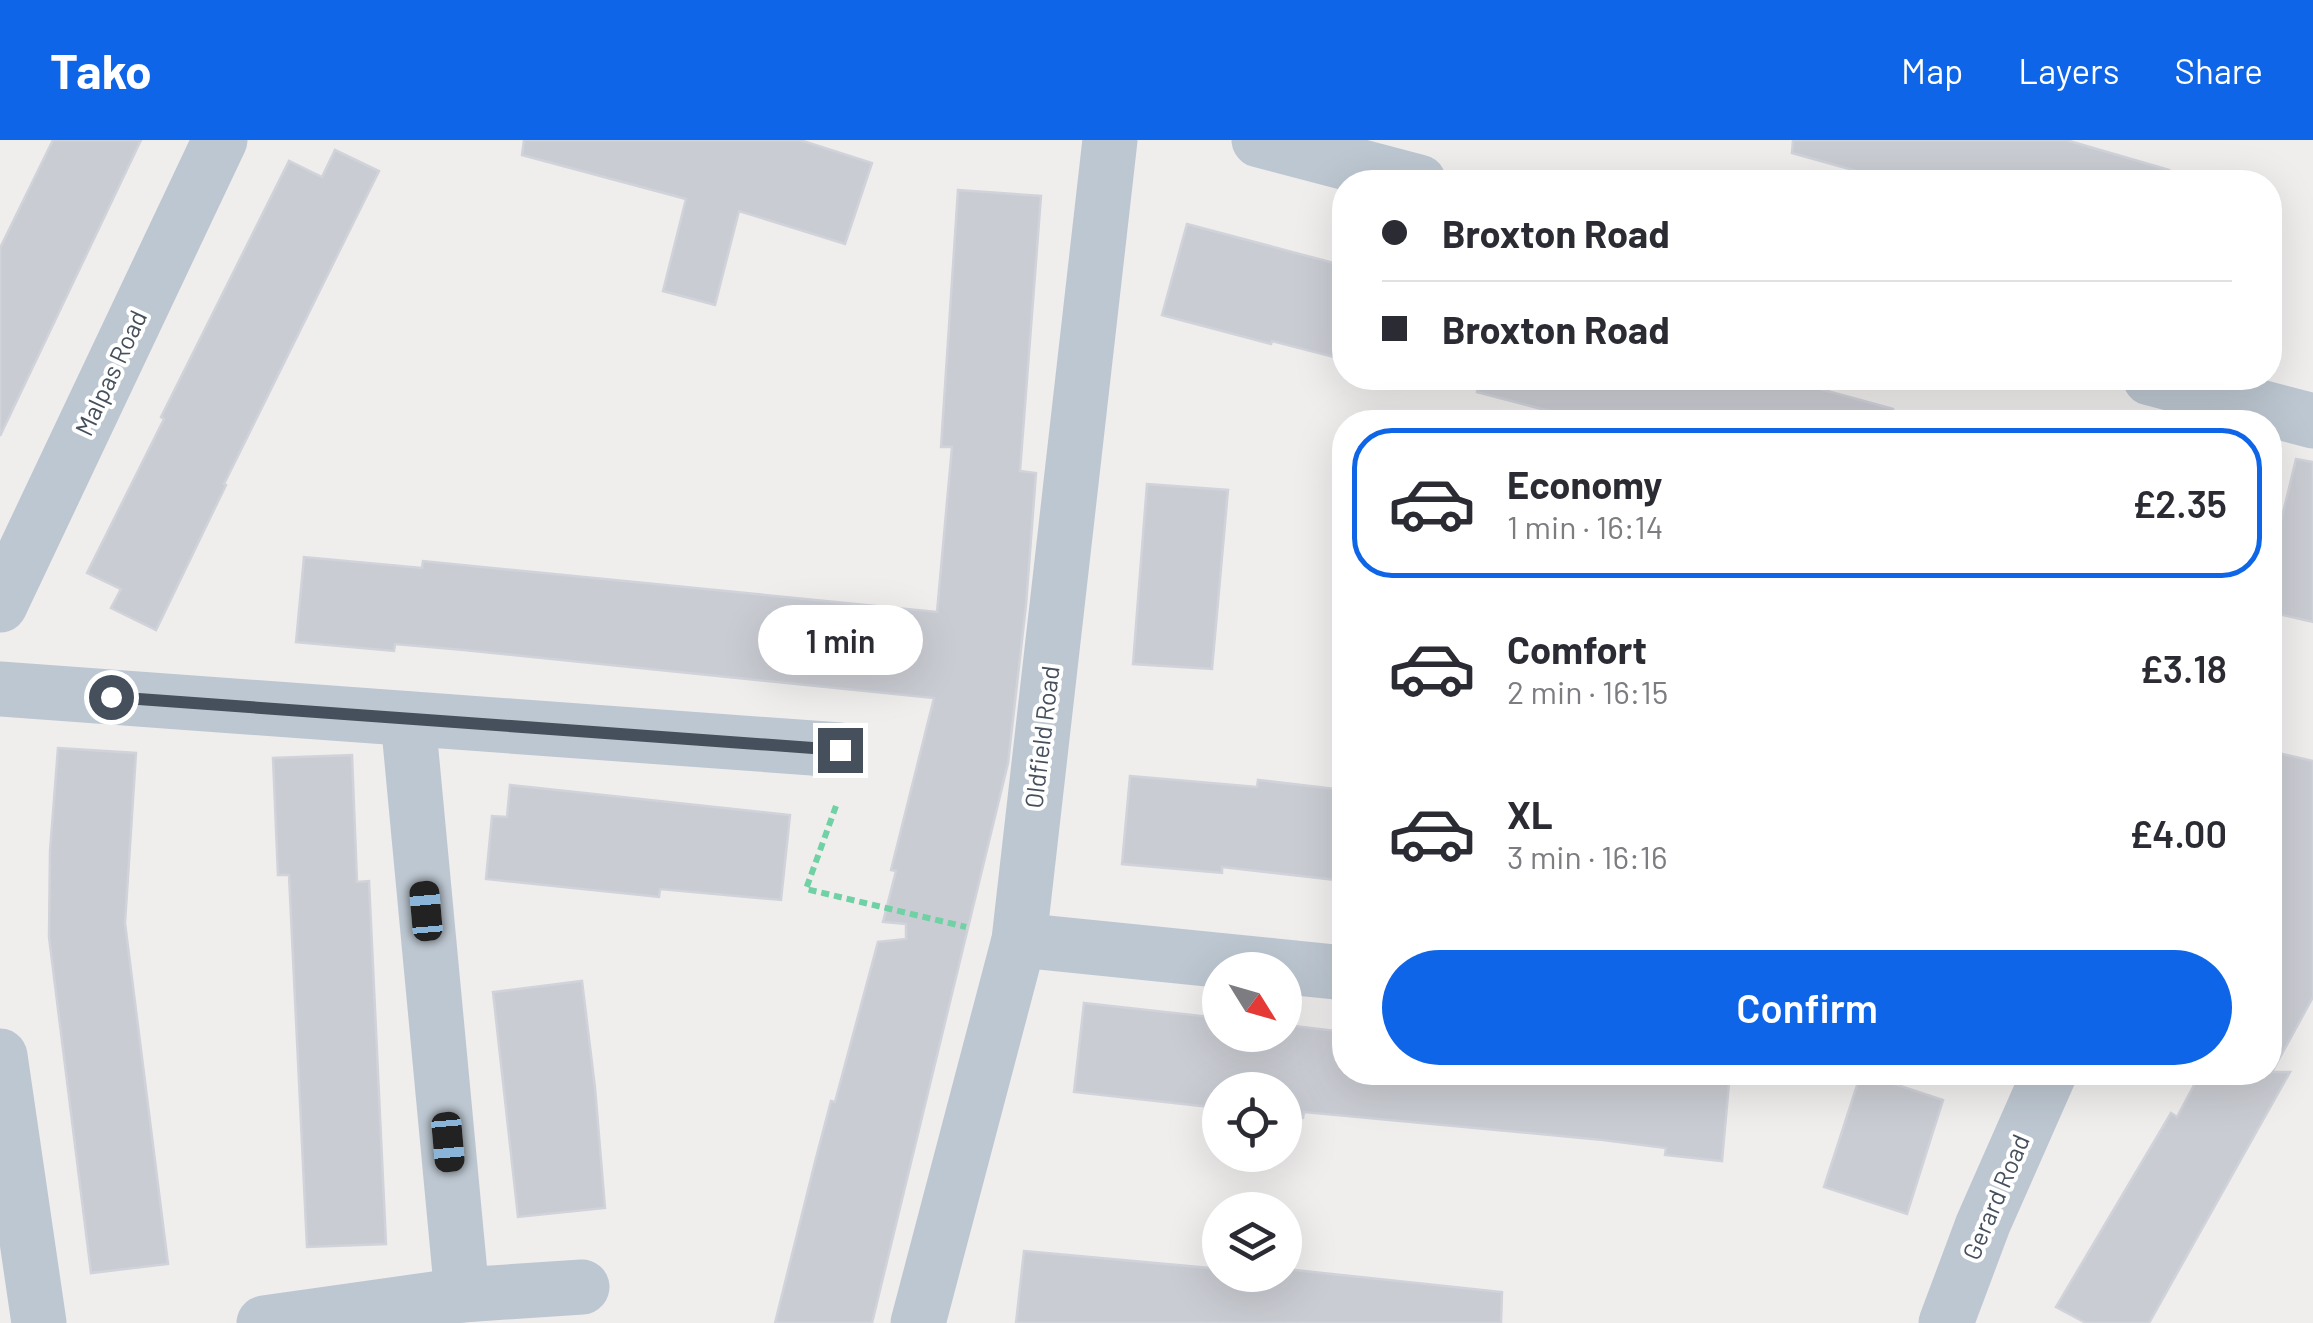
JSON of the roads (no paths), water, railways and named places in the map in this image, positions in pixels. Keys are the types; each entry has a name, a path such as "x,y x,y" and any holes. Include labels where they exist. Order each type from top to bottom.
{"street":[{"name":"Malpas Road","path":"0,605 220,140"},
{"name":"Oldfield Road","path":"918,1323 1019,940 1110,140"},
{"path":"1259,140 1373,170"},
{"path":"2172,390 2202,407"},
{"path":"2282,417 2313,421"},
{"path":"0,689 840,750"},
{"path":"408,719 462,1296"},
{"path":"1019,940 1332,972"},
{"path":"0,1056 39,1323"},
{"name":"Gerard Road","path":"1946,1323 1982,1224 2044,1085"},
{"path":"264,1323 462,1296 582,1287"}]}
